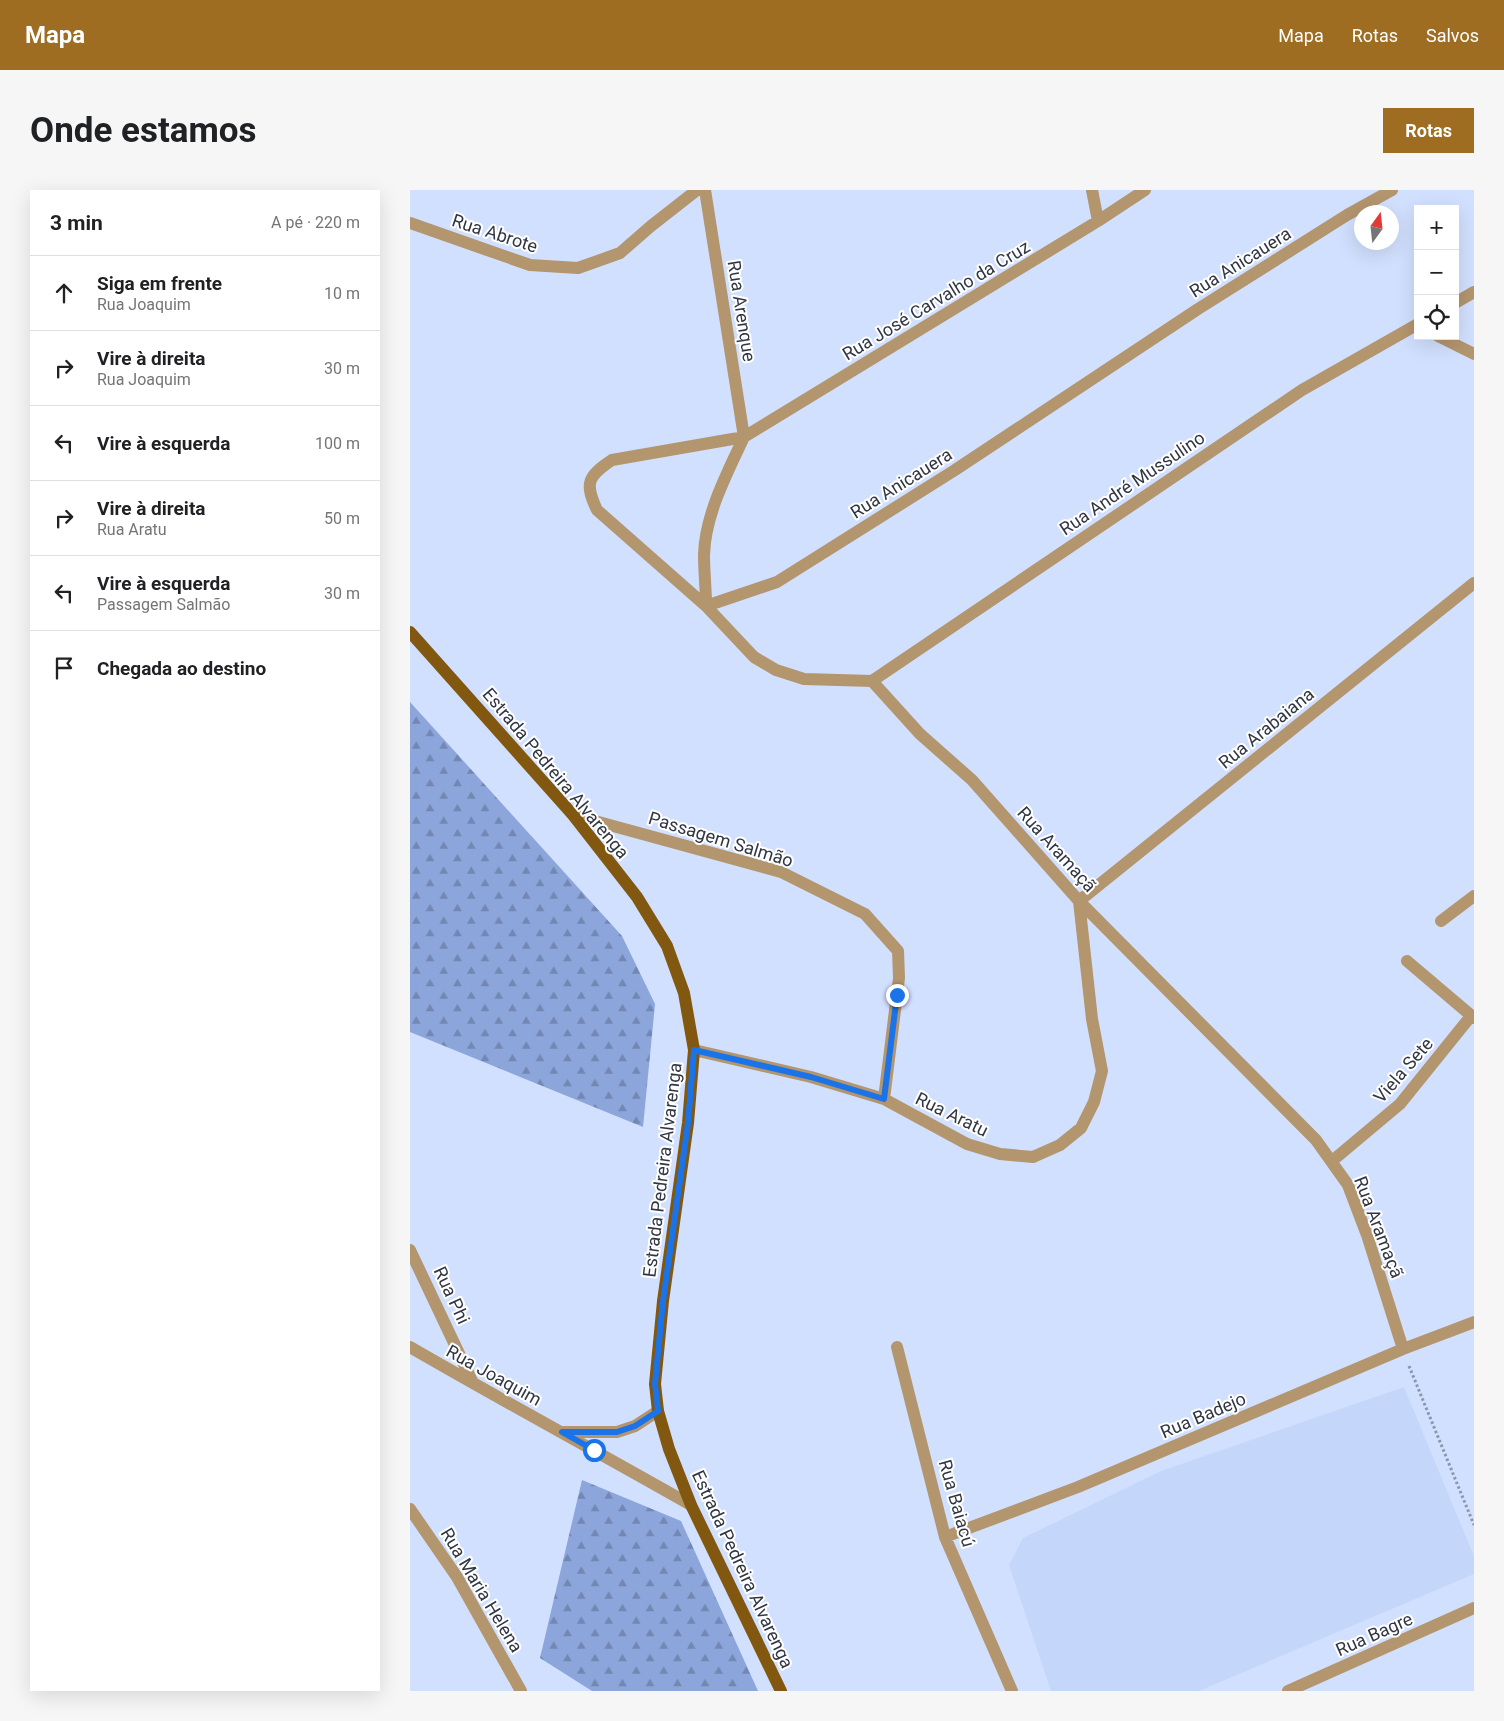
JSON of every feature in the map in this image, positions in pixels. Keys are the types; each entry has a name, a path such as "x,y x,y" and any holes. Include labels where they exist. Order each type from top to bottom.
{"main road":[{"name":"Estrada Pedreira Alvarenga","path":"410,632 573,815 636,897 667,946 684,993 694,1050 688,1123 663,1301 655,1384 658,1411 669,1449 691,1505 781,1691"}],"street":[{"name":"Rua Abrote","path":"410,223 530,265 578,268 620,253 697,190"},
{"name":"Rua Arenque","path":"705,190 744,437"},
{"path":"1092,190 1098,221"},
{"name":"Rua José Carvalho da Cruz","path":"744,437 1098,221 1145,190"},
{"name":"Rua Anicauera","path":"706,606 777,582 955,470 1207,304 1347,215 1392,190"},
{"path":"1459,301 1474,292"},
{"name":"Rua André Mussulino","path":"872,680 1302,390 1414,327"},
{"path":"1446,340 1474,354"},
{"path":"744,437 612,460 597,470 590,482 590,495 597,510 706,606 754,657 776,670 804,678 872,680"},
{"path":"706,606 704,554 711,514 721,486 744,437"},
{"name":"Rua Arabaiana","path":"1079,901 1474,583"},
{"name":"Rua Aramaçã","path":"872,680 920,734 972,780 1079,901 1316,1140 1348,1185 1367,1235 1402,1349"},
{"name":"Passagem Salmão","path":"573,815 781,872 865,914 898,951 899,978 884,1099"},
{"path":"1441,921 1474,896"},
{"name":"Rua Aratu","path":"694,1050 811,1077 884,1099 968,1144 1000,1154 1033,1157 1060,1145 1081,1128 1094,1102 1102,1071 1092,1019 1079,901"},
{"path":"1408,961 1473,1017"},
{"name":"Viela Sete","path":"1332,1161 1400,1104 1473,1017"},
{"name":"Rua Phi","path":"410,1250 473,1383"},
{"name":"Rua Badejo","path":"945,1536 1078,1487 1402,1349 1474,1322"},
{"name":"Rua Joaquim","path":"410,1347 691,1505"},
{"name":"Rua Baiacú","path":"897,1347 945,1536 1012,1691"},
{"name":"Rua Joaquim","path":"562,1432 617,1432 635,1426 658,1411"},
{"name":"Rua Maria Helena","path":"410,1509 457,1577 521,1691"},
{"name":"Rua Bagre","path":"1288,1691 1474,1608"}],"path":[{"path":"1402,1349 1474,1525"}],"shaded area":[{"path":"1404,1387 1474,1556 1474,1574 1199,1691 1051,1691 1009,1565 1023,1538 1161,1471"}],"green space":[{"path":"410,702 622,936 655,1004 643,1127 410,1032"},
{"path":"582,1480 681,1521 758,1691 592,1691 540,1658"}],"route":[{"path":"594,1450 562,1432 617,1432 635,1426 658,1411 655,1384 663,1301 688,1123 694,1050 811,1077 884,1099 897,995"}]}
